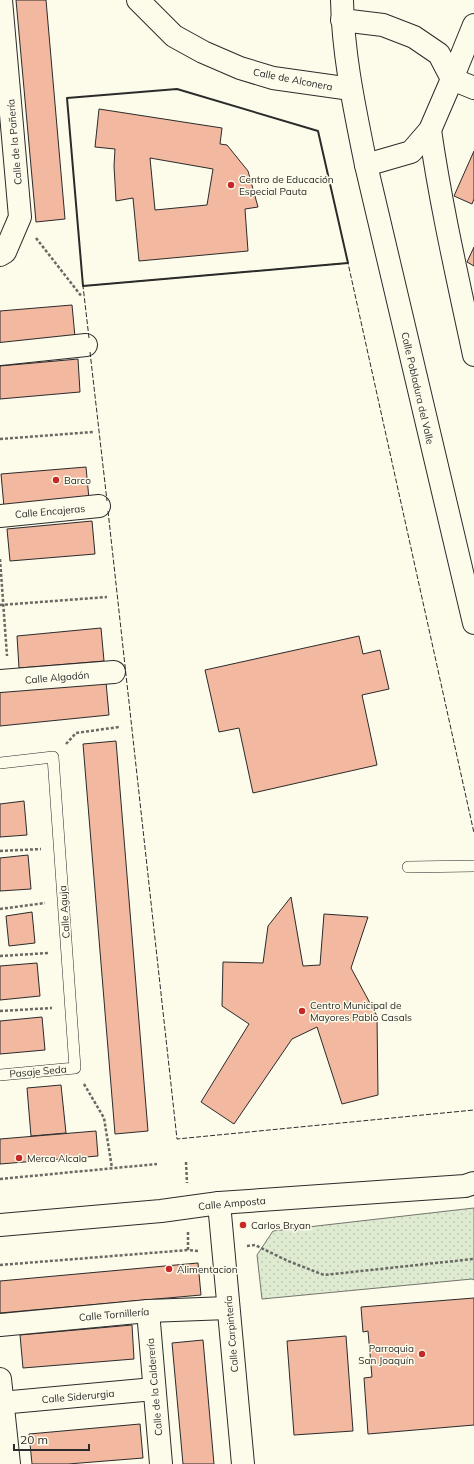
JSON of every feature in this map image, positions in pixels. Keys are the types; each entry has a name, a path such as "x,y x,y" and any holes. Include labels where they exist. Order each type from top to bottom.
{"street":[{"name":"Calle de la Pañería","path":"0,255 5,252 20,218 9,182 1,0"},
{"name":"Calle de Alconera","path":"138,0 174,36 203,52 240,68 273,78 351,89"},
{"name":"Calle Pobladura del Valle","path":"452,79 439,54 414,37 342,10 351,89 366,164 473,616"},
{"path":"366,164 411,152 430,130 474,25"},
{"path":"452,79 474,88"},
{"path":"430,130 437,179 474,355"},
{"path":"0,354 86,345"},
{"name":"Calle Encajeras","path":"0,516 99,506"},
{"name":"Calle Algodón","path":"4,681 114,672"},
{"name":"Calle Amposta","path":"0,1226 160,1211 219,1203 471,1186"},
{"name":"Calle Carpintería","path":"219,1203 243,1464"},
{"name":"Calle Tornillería","path":"0,1325 148,1311 228,1308"},
{"name":"Calle de la Calderería","path":"148,1311 161,1464"},
{"path":"0,1379 1,1403 9,1464"},
{"name":"Calle Siderurgia","path":"1,1403 154,1389"}],"lane":[{"path":"0,763 53,757"},
{"name":"Calle Aguja","path":"53,757 75,1068"},
{"path":"408,867 474,866"},
{"name":"Pasaje Seda","path":"0,1075 75,1068"}],"path":[{"path":"20,218 82,297"},
{"path":"0,439 93,432"},
{"path":"0,560 4,681"},
{"path":"2,605 107,597"},
{"path":"53,757 76,732 118,727"},
{"path":"0,851 60,848"},
{"path":"0,909 63,901"},
{"path":"0,956 67,952"},
{"path":"0,1012 71,1007"},
{"path":"75,1068 104,1118 112,1168"},
{"path":"0,1179 157,1164"},
{"path":"223,1250 255,1245 288,1261 324,1275 474,1260"},
{"path":"0,1266 188,1250"}],"green space":[{"path":"474,1208 474,1280 262,1299 257,1255 273,1231"}],"building":[{"path":"16,0 46,0 65,219 36,222"},
{"name":"Centro de Educación Especial Pauta","path":"99,109 222,128 220,144 227,145 248,171 258,207 245,209 248,251 139,261 133,198 116,201 114,166 115,149 95,147","holes":["150,158 213,169 207,205 155,210"]},
{"path":"474,151 474,199 472,204 454,196"},
{"path":"474,247 474,266 467,262"},
{"path":"72,305 75,337 0,344 0,311"},
{"path":"78,359 80,392 0,399 0,366"},
{"path":"86,467 89,499 4,507 1,474"},
{"path":"92,521 95,554 10,561 7,529"},
{"path":"101,628 104,661 19,668 17,636"},
{"path":"359,636 363,654 380,650 389,689 362,695 377,765 253,793 239,728 219,732 205,670"},
{"path":"106,682 109,715 0,726 0,692"},
{"path":"116,741 148,1131 115,1134 83,744"},
{"path":"24,801 27,835 0,837 0,804"},
{"path":"28,855 31,889 0,891 0,858"},
{"name":"Centro Municipal de Mayores Pablo Casals","path":"291,897 303,966 320,965 324,914 368,917 351,968 377,1016 378,1095 342,1104 317,1027 292,1039 234,1124 201,1102 249,1024 222,1006 223,962 263,963 268,926"},
{"path":"32,912 35,943 9,946 6,916"},
{"path":"37,963 40,996 0,1000 0,966"},
{"path":"42,1017 45,1050 0,1054 0,1021"},
{"path":"61,1085 66,1133 31,1136 27,1088"},
{"path":"96,1131 98,1156 0,1164 0,1139"},
{"path":"198,1263 201,1295 0,1313 0,1281"},
{"name":"Parroquia San Joaquín","path":"474,1298 474,1425 368,1434 364,1378 372,1377 368,1331 363,1332 361,1307"},
{"path":"132,1325 134,1359 23,1368 20,1335"},
{"path":"346,1336 353,1431 294,1435 287,1341"},
{"path":"203,1340 214,1464 183,1464 172,1343"},
{"path":"140,1424 143,1458 68,1464 32,1464 29,1434"}],"fence":[{"path":"89,338 83,286 348,263 474,833"},
{"path":"90,352 107,501"},
{"path":"108,511 177,1139 474,1110"}],"wall":[{"path":"177,89 318,131 348,263 83,286 67,98 177,89"}],"place":[{"name":"Centro de Educación Especial Pauta","path":"231,185"},
{"name":"Barco","path":"56,480"},
{"name":"Centro Municipal de Mayores Pablo Casals","path":"302,1011"},
{"name":"Merca Alcala","path":"19,1158"},
{"name":"Carlos Bryan","path":"243,1225"},
{"name":"Alimentacion","path":"169,1269"},
{"name":"Parroquia San Joaquín","path":"422,1354"}]}
